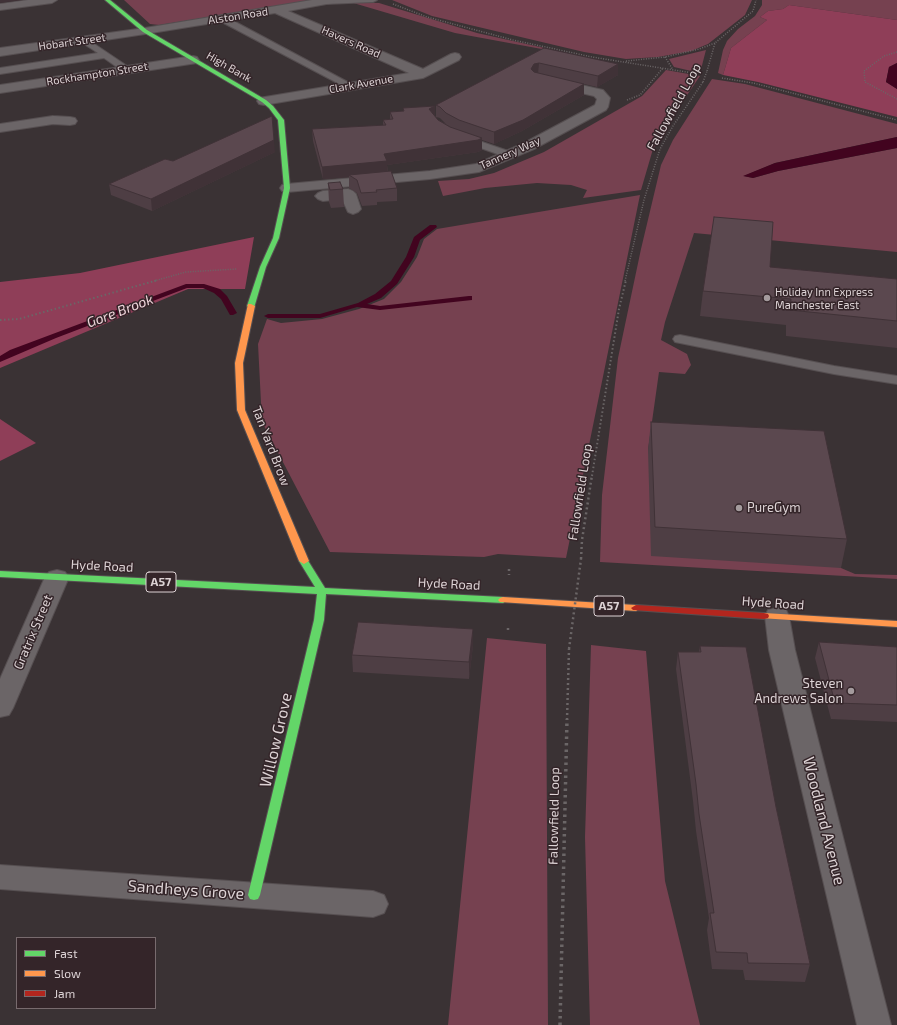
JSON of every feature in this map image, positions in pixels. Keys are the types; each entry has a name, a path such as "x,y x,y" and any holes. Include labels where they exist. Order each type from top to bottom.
{"main road":[{"name":"High Bank","path":"107,0 145,31 264,101 271,107 281,120 286,193"},
{"name":"Tan Yard Brow","path":"286,193 276,238 262,267 252,302 239,363 241,410 301,556 322,590"},
{"name":"Hyde Road","path":"0,574 322,590 897,624"},
{"name":"Willow Grove","path":"254,896 319,620 322,590"}],"street":[{"path":"0,7 52,0"},
{"name":"Alston Road","path":"145,31 328,1"},
{"name":"Havers Road","path":"278,10 423,74"},
{"name":"Hobart Street","path":"0,52 145,31"},
{"name":"Clark Avenue","path":"264,101 423,74 455,57"},
{"name":"Rockhampton Street","path":"0,89 193,60"},
{"name":"Tannery Way","path":"286,193 479,168 510,155 601,107 604,98 598,93 546,81"},
{"path":"0,128 53,120 70,121"},
{"path":"286,193 348,194 352,209"},
{"name":"Gratrix Street","path":"0,708 57,577"},
{"name":"Woodland Avenue","path":"777,616 784,658 874,1025"},
{"name":"Sandheys Grove","path":"0,877 373,904"}],"lane":[{"path":"328,1 373,0"},
{"path":"223,19 350,86"},
{"path":"84,40 127,70"},
{"path":"0,71 105,55"},
{"path":"454,135 510,155"},
{"path":"680,339 834,370 897,380"}],"path":[{"path":"373,0 386,1 427,18 513,40 592,57 699,74"},
{"path":"621,61 665,57 699,50 715,43 753,11 756,0"},
{"name":"Fallowfield Loop","path":"560,1025 568,649 581,559 582,540 619,309 650,177 660,149 673,126 702,82 707,71 715,43"},
{"path":"897,52 884,56 864,71 865,82 897,99"},
{"path":"665,57 674,70"},
{"path":"722,78 753,83 897,120"},
{"path":"0,320 19,319 186,272 262,267"},
{"path":"509,569 509,575"},
{"path":"508,628 508,633"}],"shaded area":[{"path":"124,0 315,0 159,25 150,24"},
{"path":"392,0 752,0 745,15 708,44 691,51 658,57 626,59 584,52 432,16"},
{"path":"762,0 897,0 897,20 789,5 783,9 768,11 760,17 767,20 731,48 723,75 718,73 723,50 727,41 738,29 755,16 762,5"},
{"path":"350,2 379,3 477,33 585,57 455,33"},
{"path":"789,5 897,20 897,63 889,67 886,82 897,89 897,117 758,82 723,75 731,48 767,20 760,17 768,11 783,9"},
{"path":"706,50 700,73 674,67 669,59"},
{"path":"897,63 897,89 886,82 889,67"},
{"path":"666,70 700,76 666,126 653,149 641,190 583,198 587,190 571,185 537,183 485,188 443,196 438,181 469,179 494,173 544,152 642,96"},
{"path":"712,79 745,84 897,124 897,137 775,163 744,176 753,178 778,171 897,148 897,252 694,233 665,322 661,340 687,354 691,365 685,374 659,372 648,450 841,568 855,574 897,575 897,579 600,562 602,495 618,358 641,249 661,165 673,140"},
{"path":"897,137 897,148 778,171 753,178 743,176 775,163"},
{"path":"640,195 566,558 498,554 484,557 330,552 262,422 258,344 267,319 281,323 322,319 359,309 384,299 401,282 417,257 424,239 437,229"},
{"path":"254,237 245,289 188,289 0,368 0,282 80,273"},
{"path":"0,419 36,443 0,461"},
{"path":"487,638 546,644 548,1025 448,1025"},
{"path":"591,645 646,651 665,881 700,1025 590,1025 585,837"}],"building":[{"path":"544,48 618,64 598,76 539,63 534,64 531,69 534,72 584,84 523,120 494,132 459,120 446,113 436,105"},
{"path":"435,106 429,109 438,120 450,127 482,138 478,140 384,154 387,161 322,167 312,129 386,125 383,120 393,119 390,112 404,111 403,108"},
{"path":"272,116 274,140 151,199 109,184 165,159 173,161"},
{"path":"391,171 397,188 376,190 377,192 361,193 357,180 349,175"},
{"path":"340,182 343,189 330,190 328,183"},
{"path":"714,217 773,222 770,267 897,279 897,321 790,310 791,299 703,291"},
{"name":"PureGym","path":"651,422 824,431 847,539 655,527"},
{"path":"358,622 473,629 469,662 352,655"},
{"path":"819,642 897,647 897,705 835,703"},
{"path":"700,646 746,647 776,807 810,964 748,963 747,953 716,952 710,913 714,913 699,814 678,652 701,652"}],"waterway":[{"path":"359,305 378,296 394,282 410,257 417,239 433,227"},
{"name":"Gore Brook","path":"0,359 13,352 53,336 186,286 204,286 217,291 224,298 233,313"},
{"name":"Gore Brook","path":"268,316 320,316 357,305 380,308 469,298"}],"traffic: fast":[{"path":"107,0 145,31 264,101 271,107 281,120 287,188 276,238 263,267 251,306"},
{"path":"254,895 319,620 322,590 304,561"},
{"path":"0,574 503,600"}],"traffic: slow":[{"path":"251,306 239,363 241,410 304,561"},
{"path":"503,600 636,608"},
{"path":"764,616 897,624"}],"traffic: jam":[{"path":"636,608 764,616"}],"place":[{"name":"Holiday Inn Express Manchester East","path":"767,298"},
{"name":"PureGym","path":"739,508"},
{"name":"Steven Andrews Salon","path":"851,691"}]}
